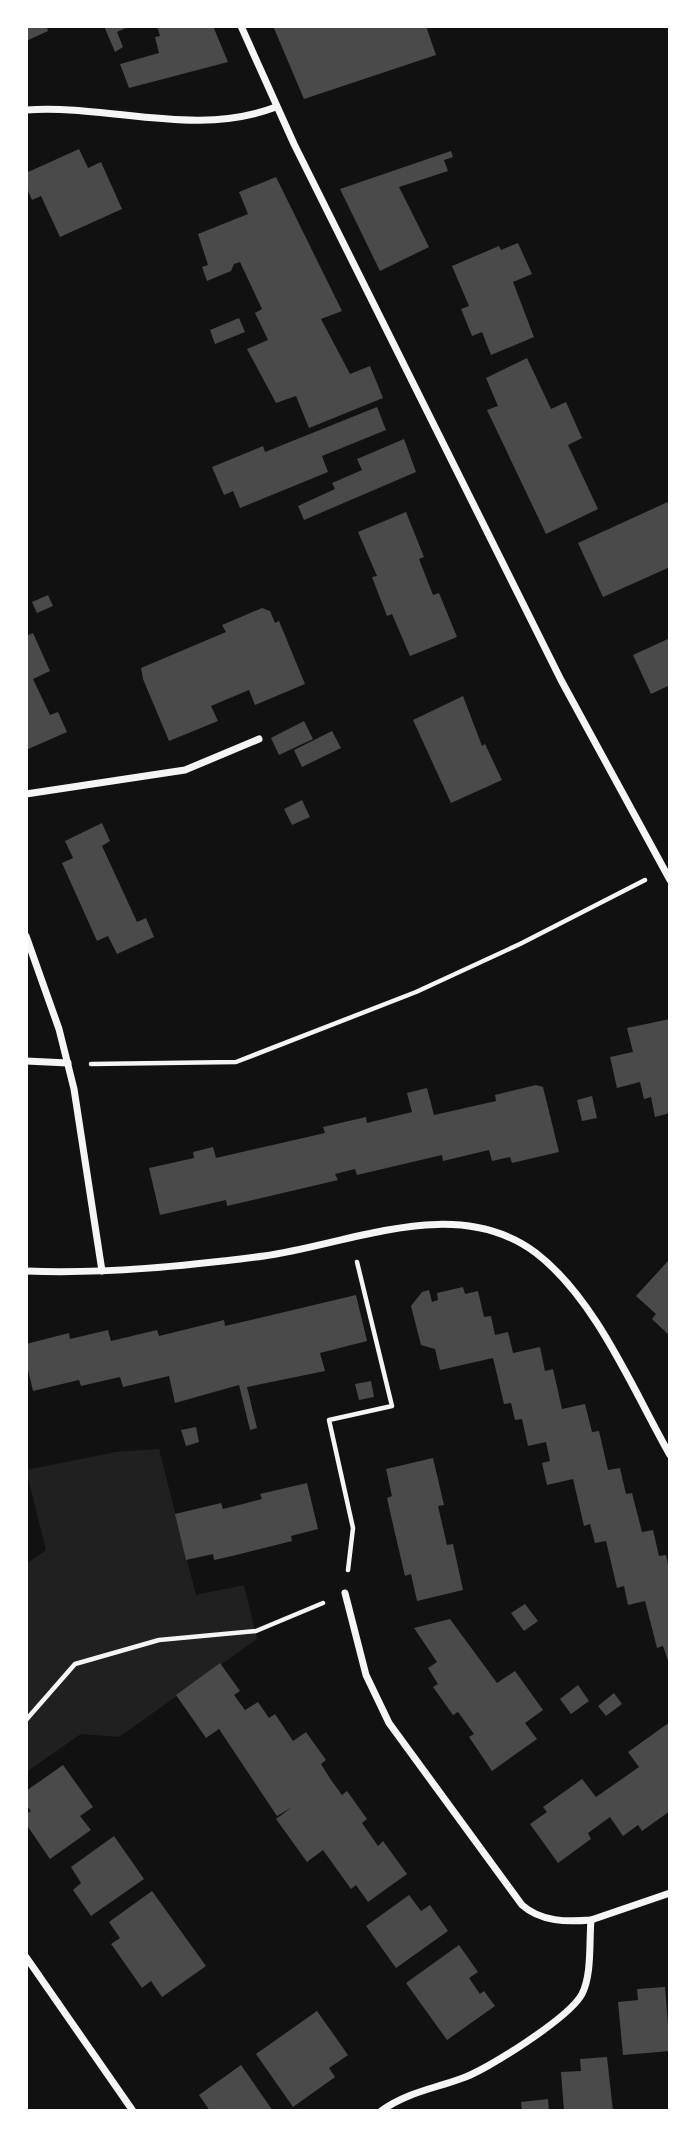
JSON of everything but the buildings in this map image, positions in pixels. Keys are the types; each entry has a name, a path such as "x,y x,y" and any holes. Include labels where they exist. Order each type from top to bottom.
{"street":[{"path":"241,26 276,107 561,680 670,880"},
{"path":"26,110 70,110 184,121 242,117 276,107"},
{"path":"26,794 185,770 259,739"},
{"path":"26,936 68,1063 102,1271"},
{"path":"26,1061 68,1063"},
{"path":"26,1271 102,1271 267,1255 419,1226 465,1226 502,1235 535,1253 562,1278 588,1311 670,1455"},
{"path":"345,1593 366,1675 382,1710 511,1894 531,1913 567,1921 591,1920 670,1893"},
{"path":"381,2111 414,2092 480,2071 564,2015 582,1994 586,1980 591,1920"},
{"path":"26,1957 133,2111"}],"path":[{"path":"68,1063 236,1062 416,992 520,944 664,870"},
{"path":"26,1720 75,1664 159,1640 256,1632 345,1593 353,1528 329,1420 392,1406 352,1238"}],"shaded area":[{"path":"159,1449 196,1595 244,1585 257,1639 119,1737 81,1734 26,1772 26,1564 46,1550 26,1470 116,1452"}]}
